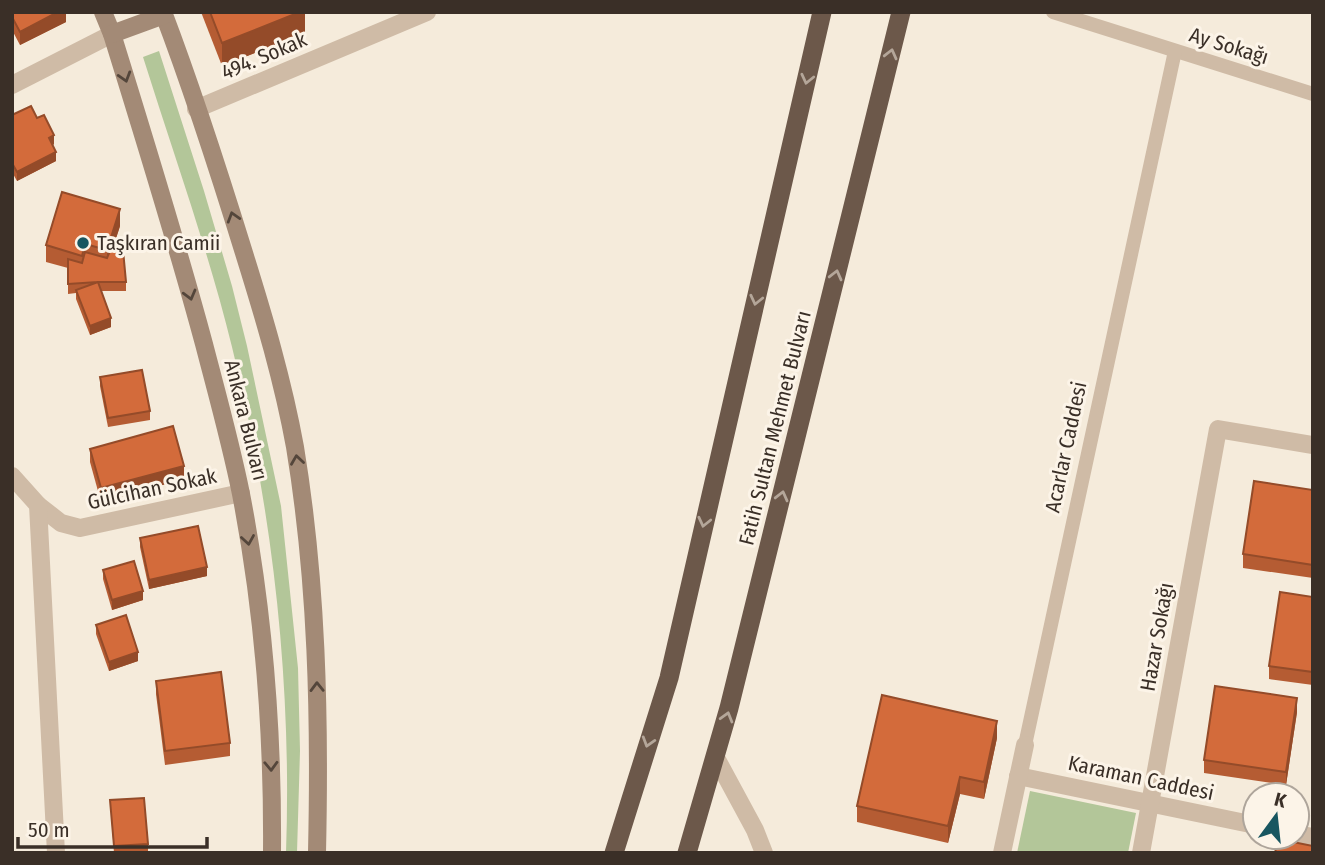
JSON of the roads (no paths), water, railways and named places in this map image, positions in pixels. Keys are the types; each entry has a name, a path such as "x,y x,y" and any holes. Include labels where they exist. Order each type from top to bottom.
{"highway":[{"path":"614,853 668,678 822,12"},
{"name":"Fatih Sultan Mehmet Bulvarı","path":"687,853 729,709 901,12"}],"main road":[{"name":"Ankara Bulvarı","path":"103,12 178,248 241,493 267,678 272,853"},
{"name":"Ankara Bulvarı","path":"164,13 229,204 260,306 295,447 307,532 316,639 317,853"},
{"path":"112,34 164,13"}],"street":[{"name":"494. Sokak","path":"196,109 427,12"},
{"path":"12,85 112,34"},
{"name":"Hazar Sokağı","path":"1141,853 1218,429 1313,445"},
{"name":"Gülcihan Sokak","path":"12,476 38,505 61,523 79,527 241,493"},
{"path":"38,505 56,853"},
{"name":"Acarlar Caddesi","path":"1002,853 1025,745"},
{"path":"715,756 755,830 764,853"},
{"name":"Karaman Caddesi","path":"1018,776 1241,822"}],"lane":[{"name":"Ay Sokağı","path":"1053,12 1313,94"},
{"name":"Acarlar Caddesi","path":"1025,745 1175,51"}],"place":[{"name":"Taşkıran Camii","path":"83,243"}]}
